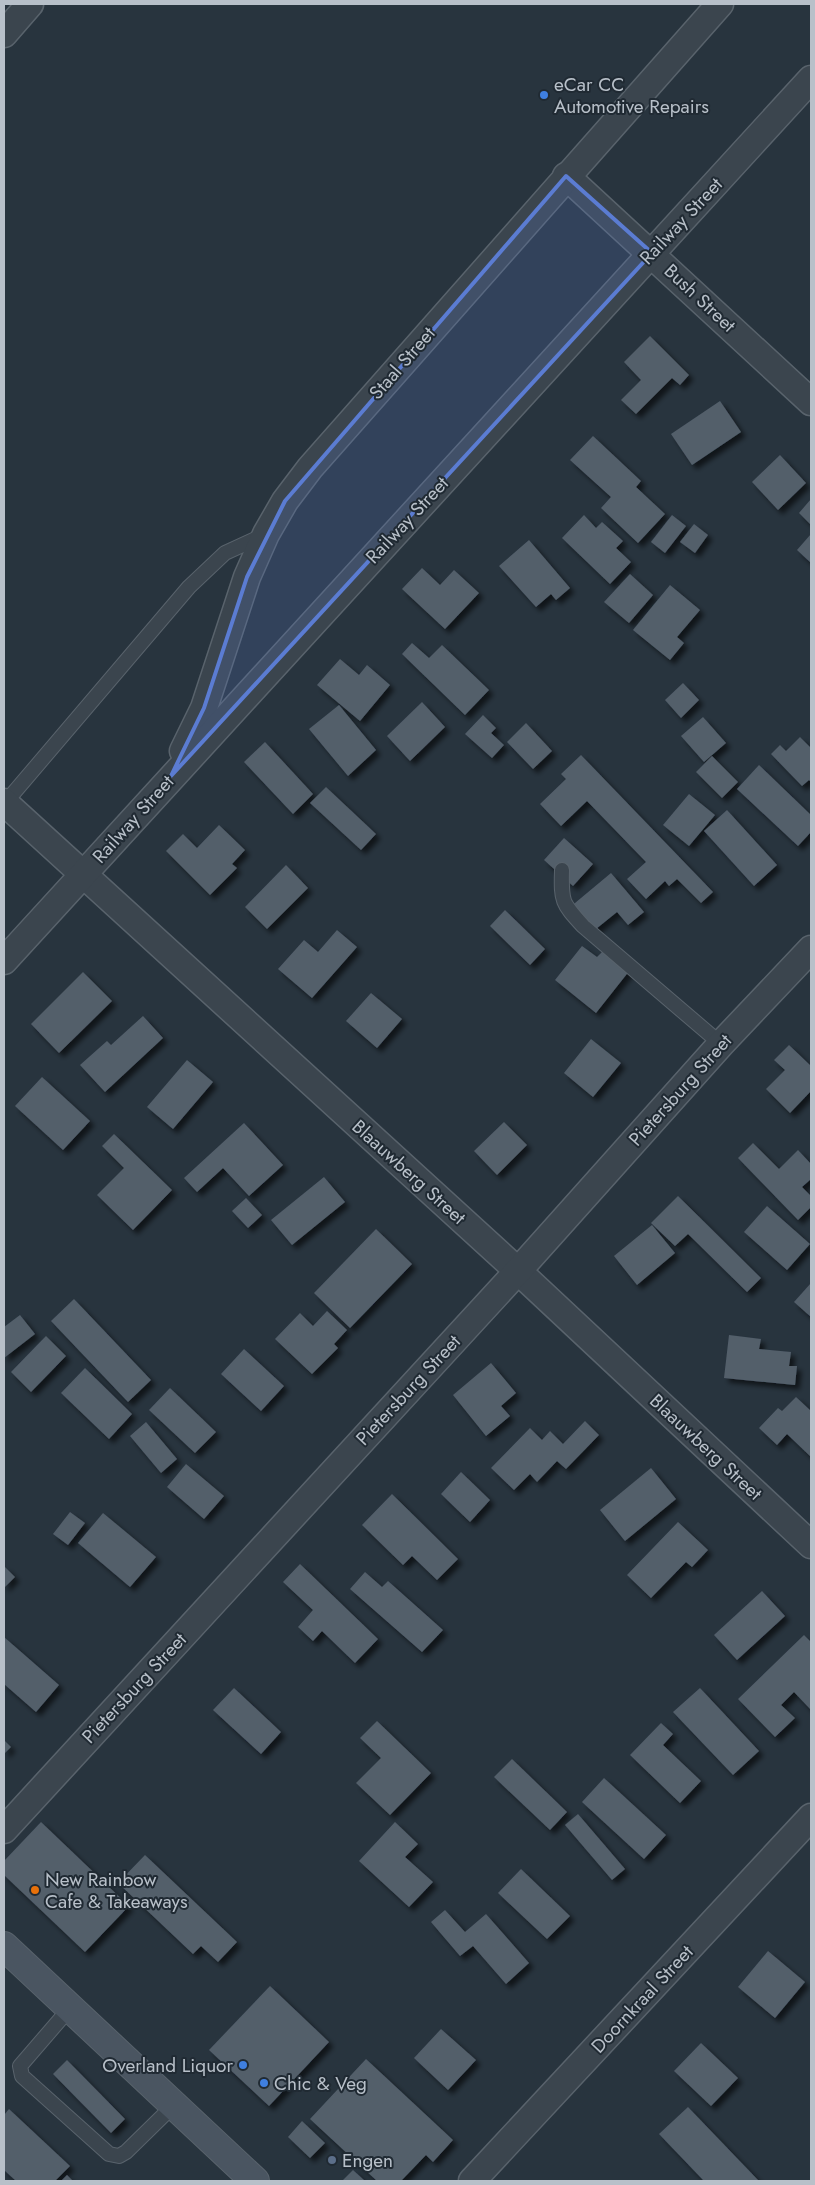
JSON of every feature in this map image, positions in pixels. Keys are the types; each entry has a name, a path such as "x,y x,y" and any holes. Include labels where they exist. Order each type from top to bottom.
{"main road":[{"path":"4,1946 255,2181"}],"street":[{"path":"4,34 30,4"},
{"name":"Staal Street","path":"171,776 204,708 247,578 266,534 285,501 310,468 566,176 720,4"},
{"name":"Railway Street","path":"4,962 171,776 810,82"},
{"name":"Bush Street","path":"566,176 652,253 811,402"},
{"name":"Blaauwberg Street","path":"4,803 518,1271 811,1545"},
{"name":"Pietersburg Street","path":"4,1830 811,949"},
{"name":"Doornkraal Street","path":"472,2181 811,1817"}],"lane":[{"path":"4,803 189,587 225,553 266,534"},
{"path":"562,870 561,896 569,910 583,926 722,1044"},
{"path":"70,2008 20,2066 22,2076 109,2154 119,2156 126,2152 174,2105"}],"highlighted area":[{"path":"566,176 652,253 171,776 204,708 247,577 285,501"}],"building":[{"path":"650,336 689,375 680,385 672,378 636,414 621,400 641,380 624,362"},
{"path":"720,401 741,432 692,465 671,434"},
{"path":"593,436 641,481 636,487 665,514 638,543 601,508 611,497 570,460"},
{"path":"780,455 806,483 778,510 752,482"},
{"path":"811,499 811,525 799,513"},
{"path":"584,515 596,528 602,522 623,541 616,548 631,562 610,584 562,538"},
{"path":"672,515 686,526 665,553 651,542"},
{"path":"694,524 708,535 695,553 680,542"},
{"path":"811,534 811,563 797,550"},
{"path":"529,540 570,588 556,600 551,594 536,607 499,566"},
{"path":"422,568 440,585 454,570 479,593 445,629 402,589"},
{"path":"630,574 653,595 629,623 604,602"},
{"path":"670,585 700,610 677,637 684,643 670,660 633,630"},
{"path":"412,643 429,658 442,645 489,690 465,715 402,654"},
{"path":"340,659 359,675 367,665 390,685 360,721 317,685"},
{"path":"683,683 699,700 681,718 665,700"},
{"path":"422,702 445,727 410,761 387,736"},
{"path":"339,705 376,750 348,776 309,729"},
{"path":"483,715 496,728 491,733 504,745 492,758 465,734"},
{"path":"703,717 726,743 704,762 681,736"},
{"path":"526,723 552,751 533,769 507,742"},
{"path":"800,737 811,748 811,782 809,780 802,786 771,754 780,745 786,751"},
{"path":"265,742 313,794 293,814 244,762"},
{"path":"581,755 713,892 701,903 677,879 669,886 665,881 646,899 627,879 646,862 587,801 561,826 540,804 566,779 561,774"},
{"path":"712,756 738,782 722,798 696,772"},
{"path":"759,765 811,815 811,832 798,846 737,789"},
{"path":"326,787 376,834 361,850 310,803"},
{"path":"689,794 715,815 689,846 663,825"},
{"path":"727,810 777,865 754,886 704,831"},
{"path":"219,825 245,850 232,864 237,868 210,895 166,851 183,834 197,848"},
{"path":"564,838 593,864 573,886 544,860"},
{"path":"286,865 308,888 267,929 245,907"},
{"path":"611,873 644,912 628,925 617,912 591,933 569,908"},
{"path":"505,910 545,949 530,965 490,926"},
{"path":"337,930 357,947 312,998 278,969 304,940 318,952"},
{"path":"582,946 597,957 604,950 630,970 596,1013 555,980"},
{"path":"83,972 112,1001 59,1053 31,1024"},
{"path":"371,993 402,1019 377,1048 346,1021"},
{"path":"143,1016 163,1038 105,1092 80,1065 107,1041 111,1045"},
{"path":"591,1039 621,1063 593,1097 564,1073"},
{"path":"789,1045 811,1066 811,1091 790,1113 766,1089 785,1070 774,1060"},
{"path":"187,1060 213,1082 173,1129 147,1107"},
{"path":"42,1077 90,1121 63,1150 15,1106"},
{"path":"504,1122 527,1145 497,1175 474,1151"},
{"path":"244,1123 283,1165 249,1196 223,1168 197,1192 184,1178"},
{"path":"114,1134 172,1190 133,1230 97,1195 124,1168 102,1146"},
{"path":"753,1143 779,1169 798,1150 811,1164 811,1179 802,1187 811,1196 811,1207 798,1220 738,1158"},
{"path":"324,1177 345,1202 292,1245 271,1220"},
{"path":"678,1196 761,1278 747,1292 688,1234 675,1246 651,1223"},
{"path":"246,1198 262,1215 248,1228 232,1211"},
{"path":"767,1206 810,1244 787,1270 744,1232"},
{"path":"652,1225 675,1253 637,1285 614,1256"},
{"path":"376,1229 412,1264 350,1328 314,1293"},
{"path":"811,1283 811,1317 794,1302"},
{"path":"74,1299 151,1380 128,1402 51,1321"},
{"path":"327,1311 347,1330 334,1344 338,1348 312,1374 275,1339 300,1313 313,1326"},
{"path":"20,1315 35,1334 4,1358 4,1327"},
{"path":"729,1335 761,1339 759,1349 791,1352 789,1366 797,1366 795,1385 724,1378"},
{"path":"46,1336 66,1356 31,1392 11,1372"},
{"path":"244,1349 284,1386 261,1411 221,1374"},
{"path":"491,1363 516,1393 501,1406 510,1416 486,1436 453,1395"},
{"path":"85,1368 132,1414 109,1439 61,1393"},
{"path":"170,1388 216,1432 195,1453 149,1410"},
{"path":"796,1397 811,1411 811,1457 787,1434 777,1445 759,1428 778,1408 782,1411"},
{"path":"585,1421 599,1435 566,1469 557,1461 537,1482 530,1474 514,1490 491,1468 530,1428 542,1440 550,1431 563,1444"},
{"path":"146,1422 177,1459 161,1473 130,1436"},
{"path":"186,1464 224,1496 204,1519 167,1487"},
{"path":"651,1468 676,1499 625,1541 600,1510"},
{"path":"461,1472 490,1500 470,1522 441,1494"},
{"path":"392,1494 458,1559 437,1580 412,1556 403,1565 362,1525"},
{"path":"70,1512 85,1523 68,1545 53,1534"},
{"path":"103,1513 156,1557 130,1587 78,1543"},
{"path":"678,1522 708,1550 692,1567 686,1562 651,1598 627,1575"},
{"path":"300,1564 378,1639 355,1663 322,1631 313,1641 298,1627 313,1610 283,1582"},
{"path":"4,1566 15,1577 4,1588"},
{"path":"365,1572 382,1587 388,1581 443,1630 422,1652 350,1589"},
{"path":"762,1591 785,1616 737,1660 714,1635"},
{"path":"804,1635 811,1642 811,1710 794,1692 781,1705 795,1718 775,1737 738,1699"},
{"path":"4,1637 59,1685 36,1712 4,1684"},
{"path":"234,1688 281,1732 261,1754 213,1710"},
{"path":"700,1688 759,1751 733,1775 673,1712"},
{"path":"377,1721 431,1773 390,1815 356,1783 381,1758 360,1738"},
{"path":"661,1723 673,1734 663,1745 701,1781 680,1803 630,1755"},
{"path":"4,1740 11,1747 4,1754"},
{"path":"512,1759 567,1812 550,1830 494,1777"},
{"path":"604,1778 666,1835 644,1859 582,1802"},
{"path":"578,1814 625,1869 612,1880 565,1825"},
{"path":"41,1822 129,1906 85,1952 4,1875 4,1861"},
{"path":"395,1822 418,1844 405,1857 433,1882 409,1907 359,1861"},
{"path":"145,1855 237,1942 218,1962 201,1946 193,1954 118,1883"},
{"path":"521,1869 570,1916 547,1939 498,1893"},
{"path":"445,1910 465,1932 486,1914 529,1963 506,1984 473,1946 460,1956 431,1922"},
{"path":"768,1951 805,1982 775,2018 738,1987"},
{"path":"270,1986 329,2042 269,2106 209,2050"},
{"path":"441,2029 476,2060 448,2090 414,2058"},
{"path":"701,2043 738,2078 711,2106 674,2071"},
{"path":"366,2059 453,2140 433,2162 426,2155 401,2181 377,2181 310,2119"},
{"path":"67,2060 125,2119 111,2133 53,2074"},
{"path":"688,2107 758,2180 704,2181 659,2134"},
{"path":"9,2109 70,2166 55,2181 16,2181 4,2170 4,2115"},
{"path":"302,2121 325,2143 310,2158 288,2137"},
{"path":"353,2170 365,2181 342,2181"},
{"path":"67,2175 73,2181 61,2181"}],"place":[{"name":"eCar CC Automotive Repairs","path":"544,95"},
{"name":"New Rainbow Cafe & Takeaways","path":"35,1890"},
{"name":"Overland Liquor","path":"243,2065"},
{"name":"Chic & Veg","path":"264,2083"},
{"name":"Engen","path":"332,2160"}]}
